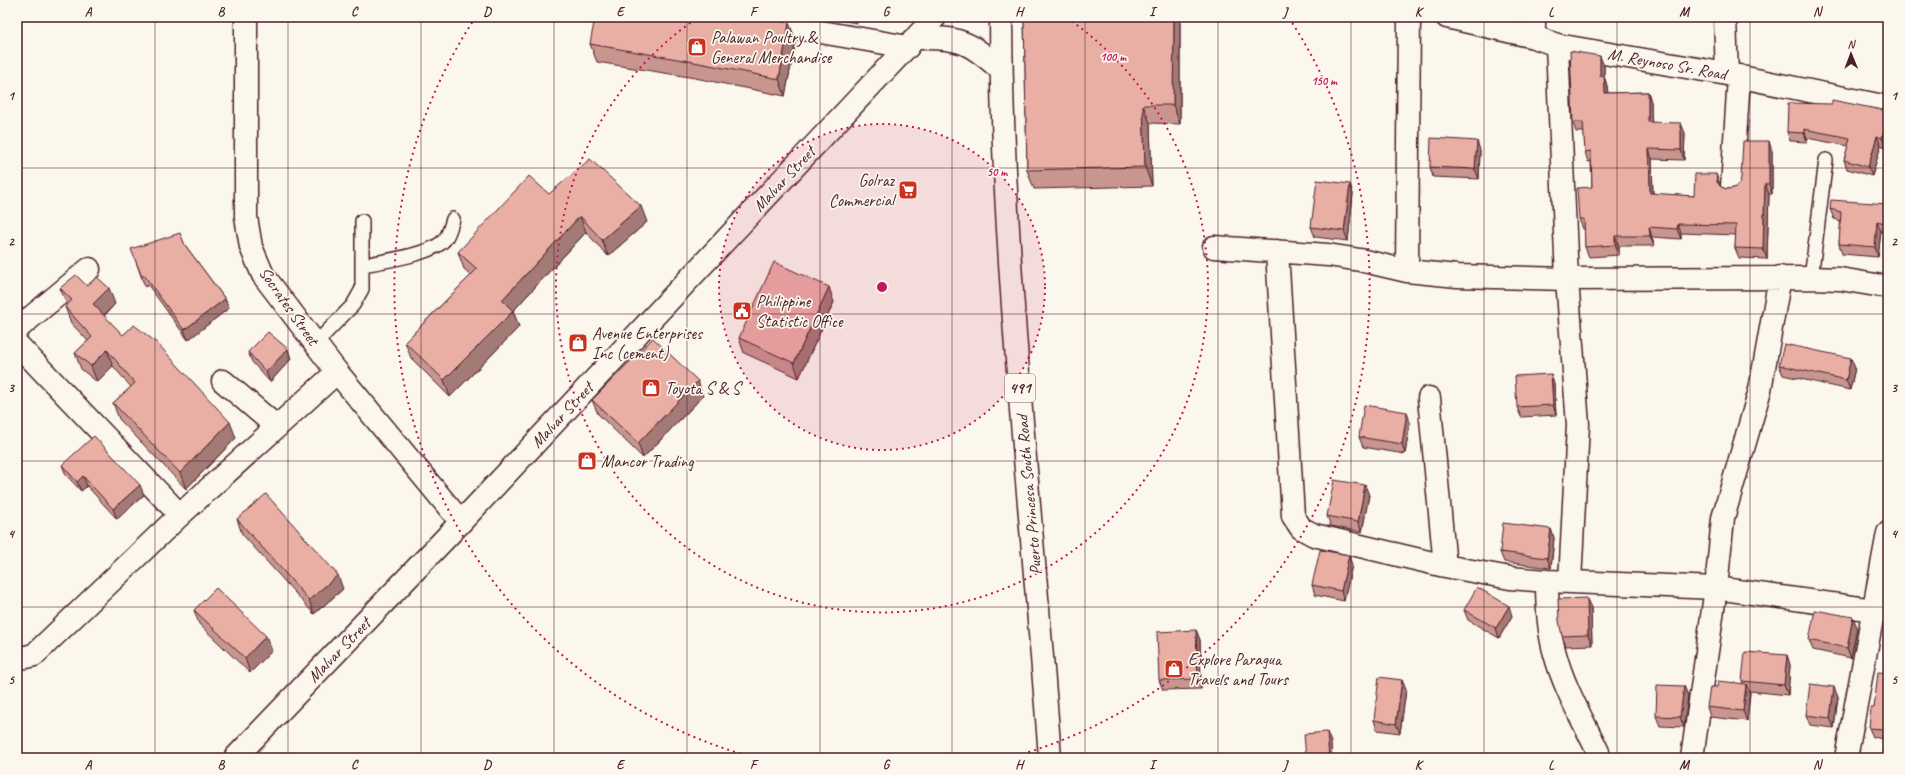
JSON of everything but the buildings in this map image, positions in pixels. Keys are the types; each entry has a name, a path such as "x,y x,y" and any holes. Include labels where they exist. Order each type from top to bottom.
{"street":[{"name":"Socrates Street","path":"246,17 246,217 251,247 263,275 315,344 461,522"},
{"path":"734,17 923,29 952,38 968,45 984,55 1001,70"},
{"name":"Puerto Princesa South Road","path":"1001,17 1001,70 1006,195 1012,290 1050,758"},
{"path":"1408,271 1409,17"},
{"name":"M. Reynoso Sr. Road","path":"1447,17 1534,27 1558,45 1733,75 1888,107"},
{"path":"1725,17 1733,75 1732,187"},
{"name":"Malvar Street","path":"235,758 461,522 923,29"},
{"path":"1558,45 1567,279 1578,425 1570,582"},
{"path":"1214,247 1352,258 1408,271 1456,276 1567,279 1780,277 1840,278 1888,287"},
{"path":"1277,251 1293,516 1301,528 1314,535 1446,566 1510,578 1547,581 1716,588 1881,611"},
{"path":"17,329 89,269"},
{"path":"1692,758 1716,588 1723,518 1760,390 1780,277"},
{"path":"17,344 180,515"},
{"path":"17,658 34,655 180,515 337,372"},
{"path":"223,381 277,427"},
{"path":"1429,398 1446,566"},
{"path":"1846,758 1881,611 1888,533"},
{"path":"1547,581 1547,610 1554,653 1560,670 1598,752"}],"lane":[{"path":"1811,278 1826,160"},
{"path":"362,265 391,260 436,247 445,240 453,219"},
{"path":"315,344 352,305 362,289 362,221"}],"place":[{"name":"Palawan Poultry & General Merchandise","path":"697,47"},
{"name":"Golraz Commercial","path":"908,190"},
{"name":"Philippine Statistic Office","path":"742,311"},
{"name":"Avenue Enterprises Inc (cement)","path":"578,343"},
{"name":"Toyota S & S","path":"651,388"},
{"name":"Mancor Trading","path":"587,461"},
{"name":"Explore Paragua Travels and Tours","path":"1174,669"}]}
